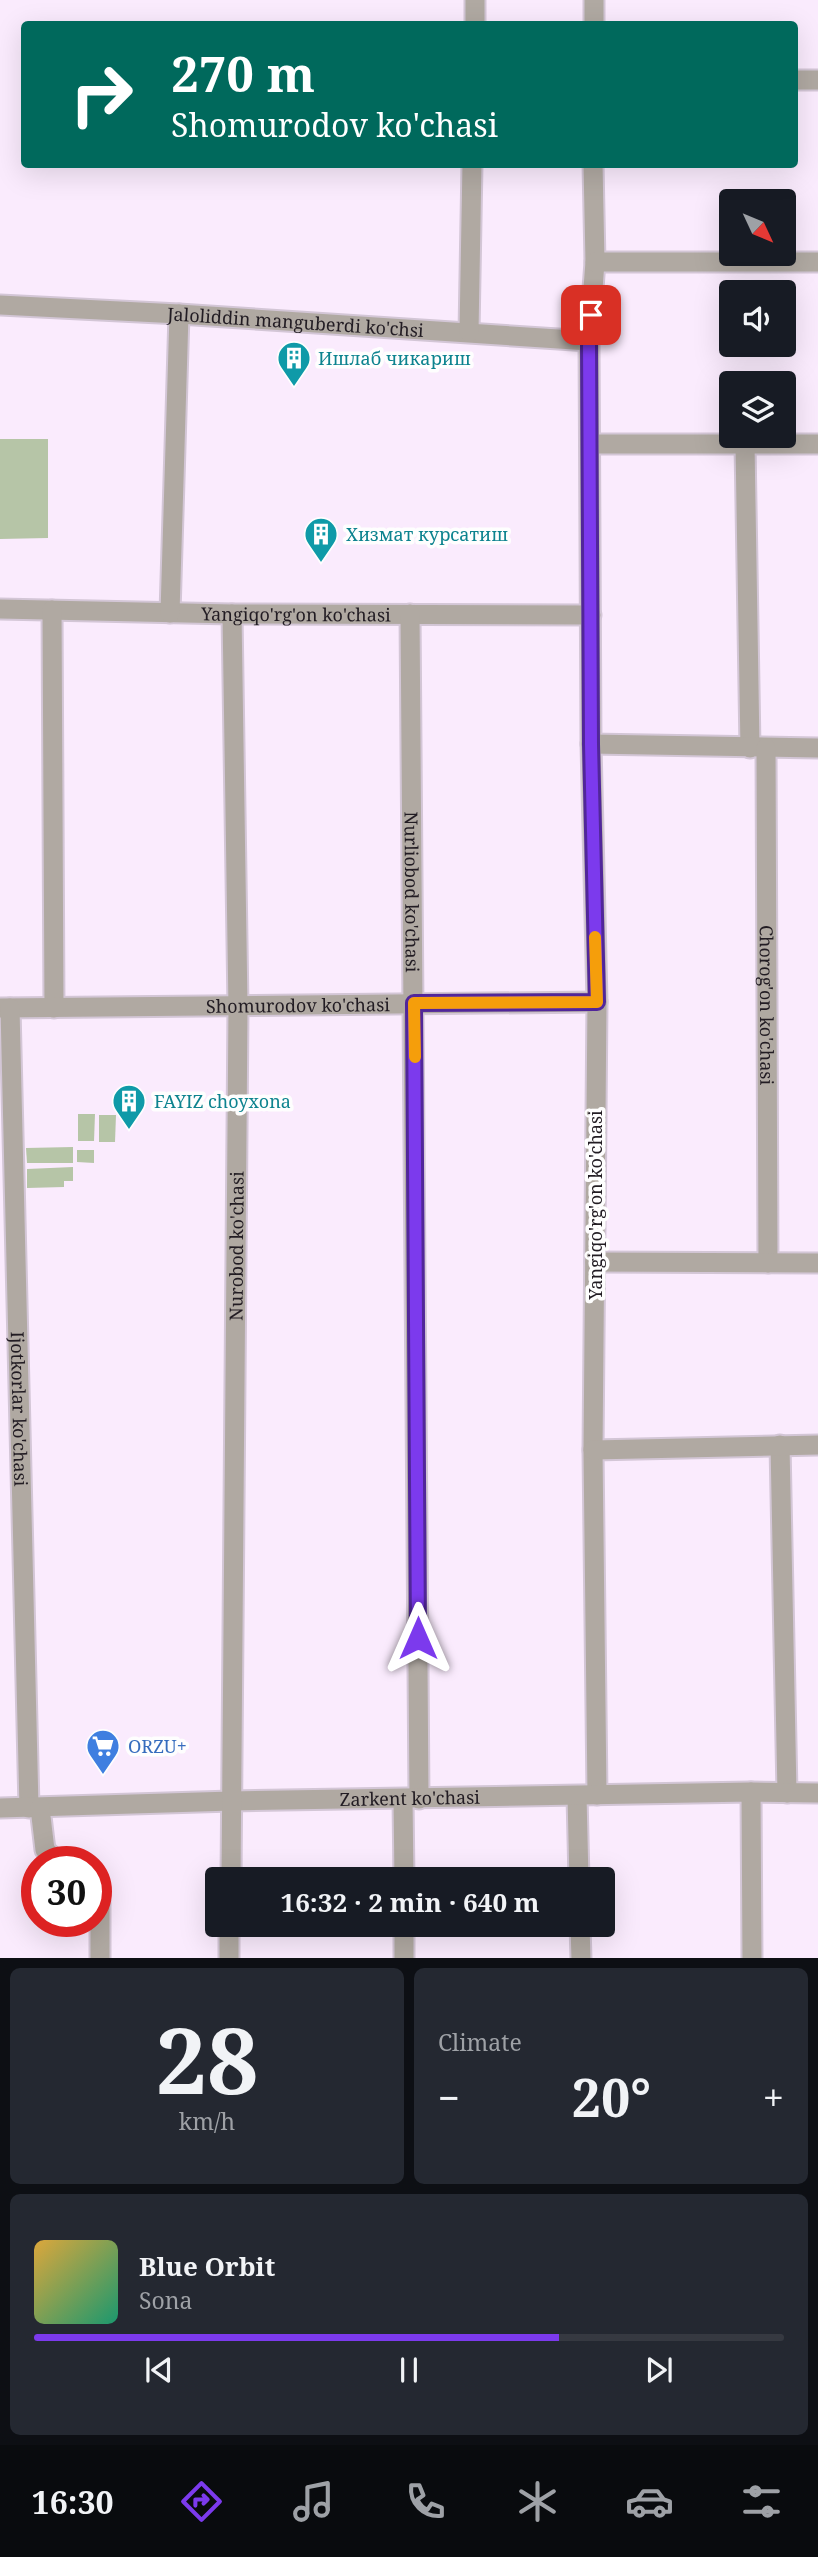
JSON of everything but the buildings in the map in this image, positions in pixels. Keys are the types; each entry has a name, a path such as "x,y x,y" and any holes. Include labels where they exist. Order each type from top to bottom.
{"street":[{"path":"475,0 475,21"},
{"path":"593,21 594,0"},
{"path":"798,80 818,80"},
{"path":"469,332 472,168"},
{"name":"Yangiqo'rg'on ko'chasi","path":"593,168 595,262 589,341 591,744 597,1002 593,1450 597,1795"},
{"path":"595,262 818,262"},
{"name":"Jaloliddin manguberdi ko'chsi","path":"0,305 589,341"},
{"path":"170,613 179,314"},
{"path":"590,444 719,444"},
{"path":"796,444 818,444"},
{"name":"Chorog'on ko'chasi","path":"745,448 758,748 768,1263"},
{"name":"Yangiqo'rg'on ko'chasi","path":"0,609 232,614 591,615"},
{"path":"52,610 54,1008"},
{"name":"Nurobod ko'chasi","path":"230,1867 238,1007 232,614"},
{"name":"Nurliobod ko'chasi","path":"405,1867 411,1799 414,1003 410,614"},
{"path":"591,744 818,748"},
{"name":"Shomurodov ko'chasi","path":"5,1008 597,1002"},
{"name":"Ijotkorlar ko'chasi","path":"5,1008 35,1808 45,1846"},
{"path":"595,1262 818,1262"},
{"path":"780,1445 787,1793"},
{"path":"593,1450 818,1445"},
{"path":"751,1792 752,1958"},
{"name":"Zarkent ko'chasi","path":"0,1808 232,1801 818,1793"},
{"path":"577,1796 579,1867"},
{"path":"100,1937 100,1958"},
{"path":"229,1937 229,1958"},
{"path":"404,1937 404,1958"},
{"path":"580,1937 580,1958"}],"green space":[{"path":"0,439 48,439 48,538 0,539"},
{"path":"78,1114 95,1114 94,1141 78,1141"},
{"path":"99,1115 116,1115 115,1142 99,1142"},
{"path":"73,1147 73,1163 27,1163 26,1148"},
{"path":"77,1150 94,1150 94,1163 77,1162"},
{"path":"73,1167 73,1181 64,1181 64,1187 27,1188 27,1169"}],"slow traffic":[{"path":"415,1057 414,1003 597,1002 595,937"}],"place":[{"name":"Ишлаб чикариш","path":"294,388"},
{"name":"Хизмат курсатиш","path":"321,564"},
{"name":"FAYIZ choyxona","path":"129,1131"},
{"name":"ORZU+","path":"103,1776"}],"route":[{"path":"418,1638 414,1003 597,1002 591,744 591,315"}]}
